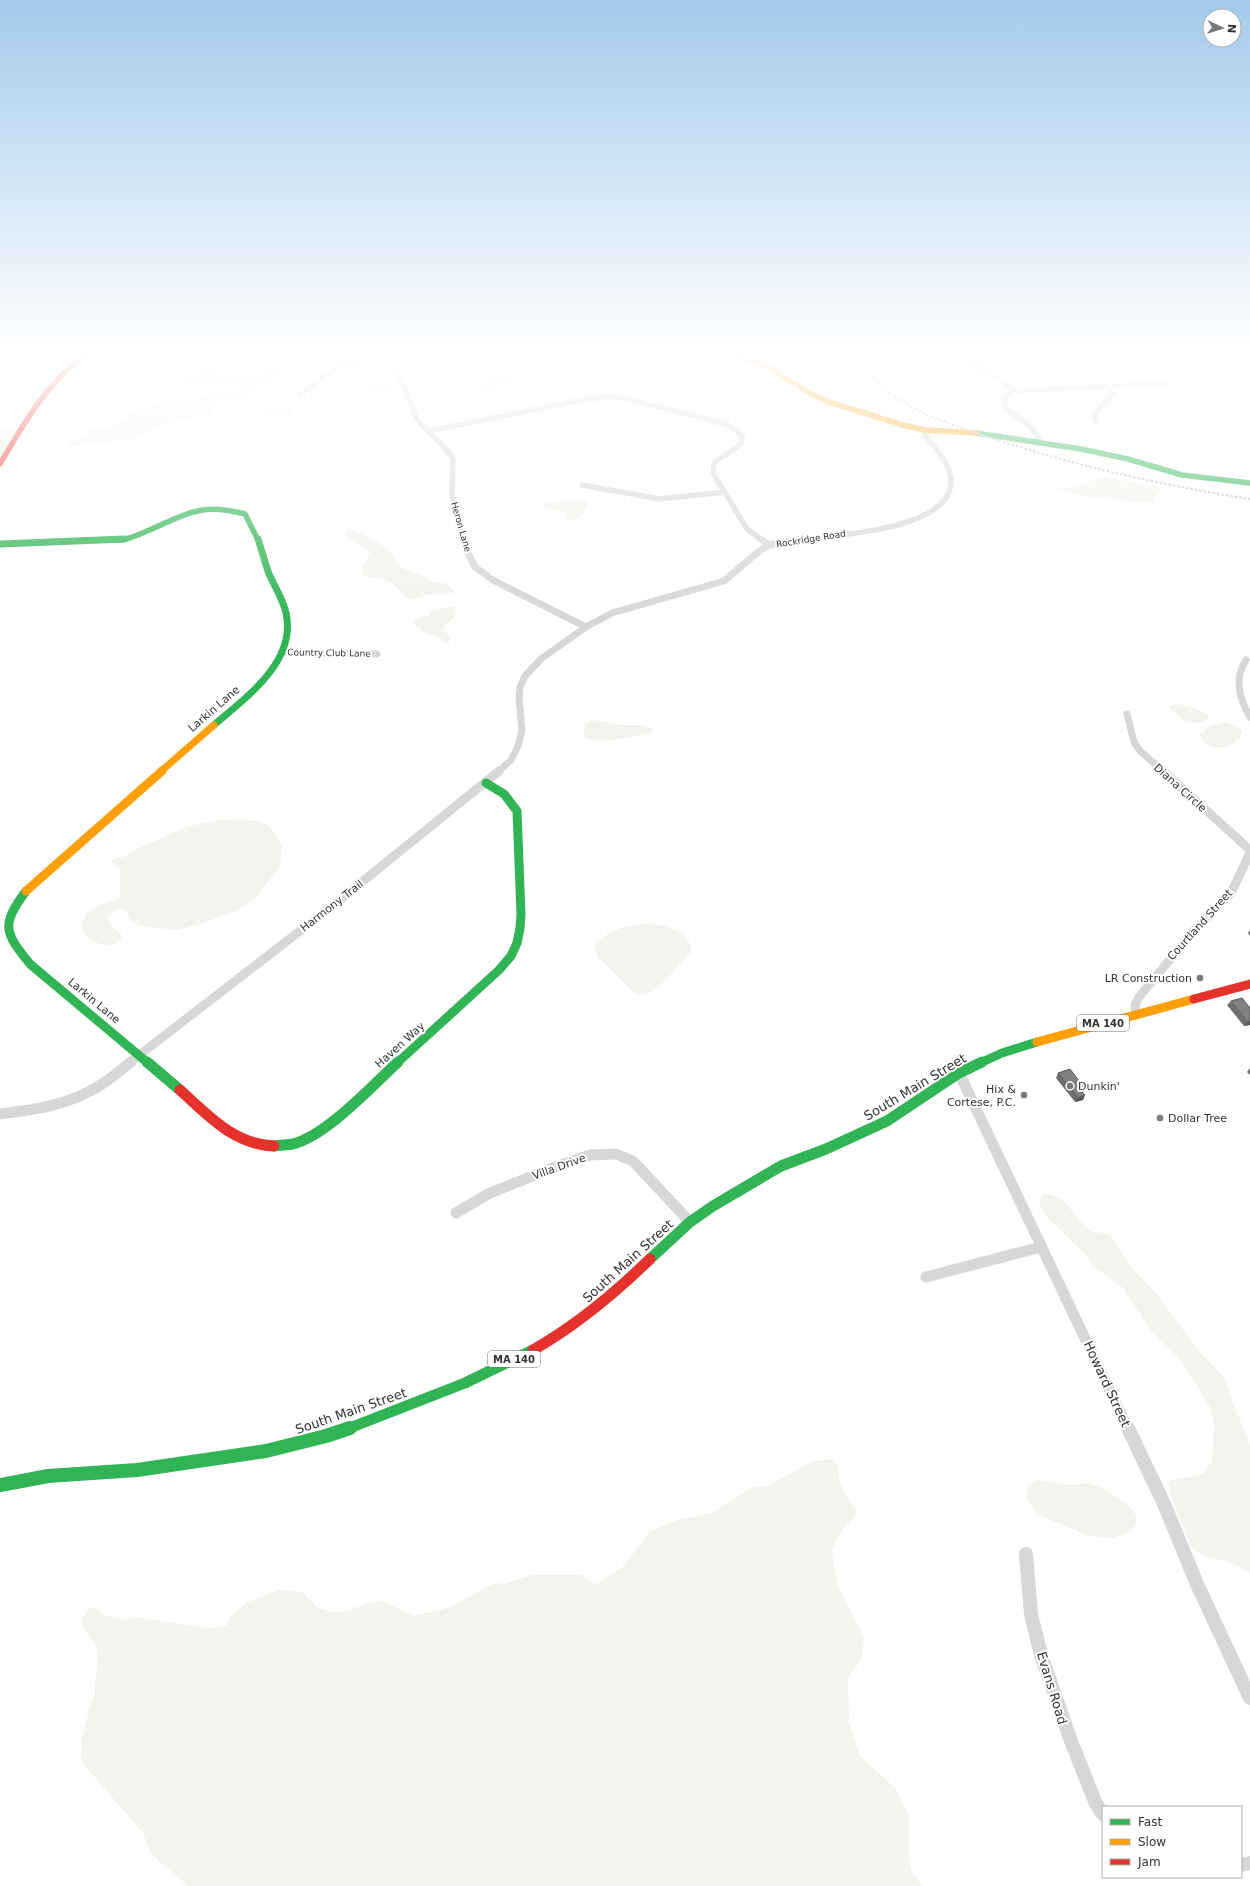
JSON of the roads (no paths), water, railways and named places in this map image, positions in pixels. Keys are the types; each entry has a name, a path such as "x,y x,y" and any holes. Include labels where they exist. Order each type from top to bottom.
{"street":[{"path":"0,464 13,443"},
{"name":"Heron Lane","path":"439,443 453,459 452,495 468,553 475,567 494,580 586,627"},
{"path":"740,443 740,446 715,462 712,467 713,473 747,529 769,545"},
{"name":"Rockridge Road","path":"586,627 624,609 724,581 758,552 769,545 889,527 917,519 933,511 948,495 951,481 947,468 930,443"},
{"path":"1040,443 1097,452 1186,476 1250,483"},
{"path":"582,485 660,499 724,492"},
{"name":"Larkin Lane","path":"0,544 125,539 145,533 178,515 195,509 214,507 235,509 248,517 286,616 287,640 282,652 263,681 29,888 12,910 8,922 8,933 13,944 30,964 140,1055"},
{"name":"Harmony Trail","path":"0,1114 45,1107 88,1092 113,1076 331,907 486,783 511,760 518,746 522,731 519,698 520,687 525,676 542,658 586,627"},
{"name":"Country Club Lane","path":"282,652 377,654"},
{"path":"1246,660 1240,673 1239,689 1242,702 1250,717"},
{"name":"Diana Circle","path":"1127,714 1133,740 1138,749 1250,850"},
{"name":"Haven Way","path":"140,1055 234,1136 251,1143 269,1146 293,1144 313,1136 340,1115 499,970 511,956 517,943 521,914 517,811 511,798 500,790 486,783"},
{"name":"Courtland Street","path":"1136,1015 1135,1005 1139,997 1160,969 1191,934 1231,893 1250,853"},
{"name":"South Main Street","path":"0,1485 48,1476 137,1470 208,1458 245,1455 290,1445 364,1423 465,1382 559,1336 605,1302 690,1222 713,1206 781,1166 826,1149 887,1121 959,1073 1002,1054 1054,1037 1250,984"},
{"name":"Howard Street","path":"959,1073 1164,1504 1197,1584 1250,1698"},
{"name":"Villa Drive","path":"456,1214 488,1194 555,1167 590,1155 616,1154 632,1161 690,1222"},
{"path":"926,1277 1041,1247"},
{"path":"0,1475 25,1481"},
{"name":"Evans Road","path":"1026,1554 1030,1604 1035,1632 1064,1728 1096,1804 1102,1813"}],"railway":[{"path":"1008,443 1083,465 1150,481 1250,499"}],"place":[{"name":"LR Construction","path":"1200,978"},
{"name":"Dunkin'","path":"1070,1086"},
{"name":"Hix & Cortese, P.C.","path":"1024,1095"},
{"name":"Dollar Tree","path":"1160,1118"}]}
